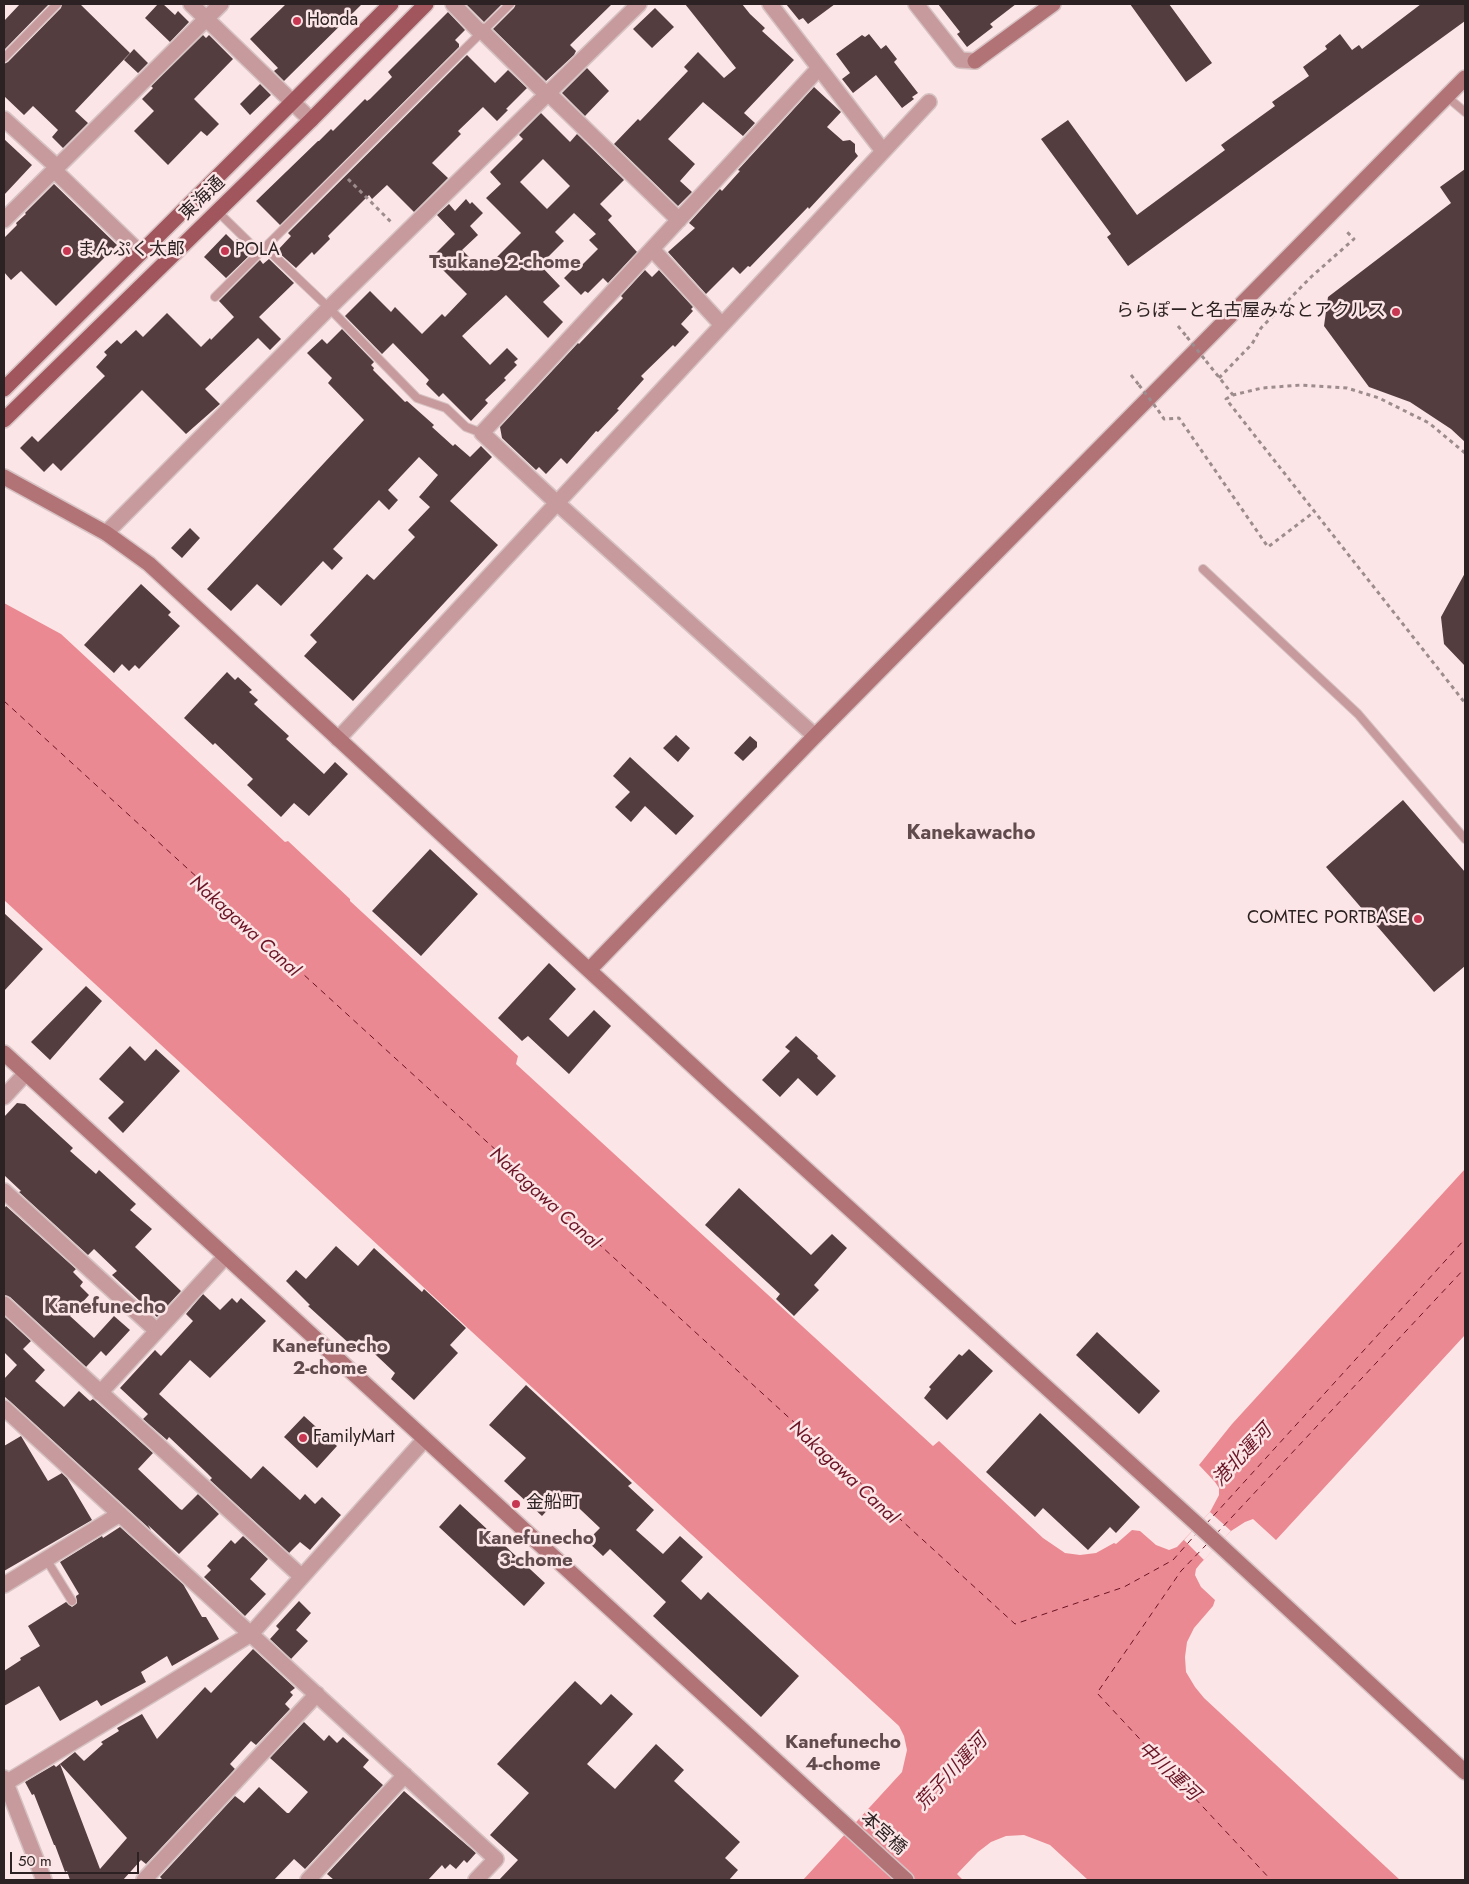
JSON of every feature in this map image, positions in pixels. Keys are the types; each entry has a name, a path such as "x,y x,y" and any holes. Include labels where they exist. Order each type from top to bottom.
{"main road":[{"path":"4,389 391,4"},
{"name":"東海通","path":"4,420 311,120 426,4"}],"street":[{"path":"191,4 311,120"},
{"path":"4,220 221,4"},
{"path":"453,4 679,220"},
{"path":"106,533 329,308 639,4"},
{"path":"770,4 883,151"},
{"path":"916,4 960,60 976,61 1053,4"},
{"path":"815,736 557,504 482,433 819,68"},
{"path":"590,970 815,736 1465,78"},
{"path":"338,739 928,102"},
{"path":"4,119 140,252"},
{"path":"652,249 722,325"},
{"path":"4,477 106,533 148,564 1198,1525 1465,1772"},
{"name":"本宮橋","path":"4,1053 224,1257 906,1880"},
{"path":"4,1097 26,1073"},
{"path":"4,1191 157,1331"},
{"path":"100,1392 224,1257"},
{"path":"4,1304 302,1577"},
{"path":"4,1408 496,1859 476,1880"},
{"path":"44,1880 5,1781 251,1634 424,1440"},
{"path":"4,1585 120,1514"},
{"path":"144,1880 317,1694"},
{"path":"308,1880 405,1775"}],"lane":[{"path":"4,58 57,4"},
{"path":"215,297 510,4"},
{"path":"1446,96 1465,112"},
{"path":"218,211 329,308 417,398 446,408 466,427 482,433"},
{"path":"1203,569 1358,714 1465,839"},
{"path":"46,1559 72,1601"}],"path":[{"path":"341,171 403,235"},
{"path":"1219,378 1252,344 1261,328 1311,277 1354,239 1345,230"},
{"path":"1178,326 1233,395"},
{"path":"1131,375 1164,419 1179,418 1268,547 1314,512"},
{"path":"1465,453 1429,423 1379,398 1347,388 1301,385 1262,388 1233,395 1226,400 1465,703"}],"water":[{"path":"4,603 61,634 285,842 288,841 518,1056 516,1064 933,1446 939,1441 1043,1538 1065,1553 1080,1555 1096,1553 1114,1543 1116,1544 1132,1530 1140,1531 1156,1545 1169,1550 1177,1547 1210,1512 1219,1495 1219,1488 1215,1482 1199,1465 1232,1424 1465,1169 1465,1335 1276,1540 1253,1519 1231,1531 1200,1564 1196,1569 1195,1575 1201,1587 1215,1600 1213,1606 1194,1628 1187,1642 1185,1657 1186,1672 1204,1698 1400,1880 1088,1880 1050,1845 1024,1835 1006,1836 991,1842 978,1852 957,1874 963,1880 803,1880 902,1772 907,1750 904,1736 899,1726 4,900"}],"pier":[{"path":"1210,1512 1231,1531 1204,1560 1184,1540"}],"building":[{"path":"20,4 49,4 4,50 4,21"},
{"path":"62,4 80,4 130,53 75,111 88,123 63,148 52,137 58,130 33,106 24,115 4,96 4,64 61,8"},
{"path":"158,4 163,4 175,15 178,11 189,22 170,42 145,18"},
{"path":"286,4 362,4 284,81 274,71 278,68 250,39"},
{"path":"466,4 502,4 484,22"},
{"path":"516,4 612,4 570,45 576,51 574,55 546,81 493,29"},
{"path":"685,4 742,4 765,28 762,31 794,60 744,113 755,123 743,136 703,102 668,139 695,164 680,181 692,192 678,206 614,144 638,119 640,121 688,71 684,67 698,52 724,78 736,68"},
{"path":"786,4 835,4 808,24 803,18 799,20"},
{"path":"938,4 1016,4 990,24 993,27 967,47 957,34 960,32"},
{"path":"1130,4 1169,4 1212,63 1186,82"},
{"path":"1421,4 1465,4 1465,21 1128,266 1107,237 1111,234 1041,139 1068,120 1137,215 1225,150 1221,145 1275,106 1272,102 1309,76 1303,67 1327,49 1325,46 1340,34 1352,50 1359,45 1362,49"},
{"path":"655,8 674,27 652,48 633,29"},
{"path":"448,12 465,30 455,40 459,47 280,225 256,201 331,129 333,131 365,99 367,101 370,99 392,77 388,72"},
{"path":"869,34 881,49 886,45 897,59 894,62 918,93 912,97 914,99 902,108 876,75 853,93 842,79 850,73 836,54 862,35 865,37"},
{"path":"203,35 206,38 209,35 233,59 194,99 219,124 207,136 201,131 168,165 134,131 154,111 142,99 153,88 151,86"},
{"path":"134,49 148,63 138,73 124,60"},
{"path":"467,55 495,83 508,70 527,88 497,121 483,107 458,131 461,134 432,163 448,178 414,212 387,185 372,199 369,195 328,236 330,239 314,255 312,252 296,268 277,251 291,236 288,233"},
{"path":"587,68 609,91 585,116 562,93"},
{"path":"260,84 271,95 250,115 240,104"},
{"path":"814,87 841,112 827,127 843,141 850,140 855,144 855,152 858,156 809,209 808,207 750,267 748,266 740,274 733,267 706,294 668,252 695,228 689,223 720,189 722,191 740,171 738,170"},
{"path":"541,113 570,142 577,134 624,180 600,204 612,216 608,220 637,252 608,283 603,278 588,293 585,291 581,295 564,278 574,268 576,271 598,249 589,240 596,234 574,213 555,232 564,241 540,265 560,286 543,302 563,322 548,338 506,295 462,336 490,365 507,348 518,359 514,362 517,365 504,378 506,380 485,400 488,403 471,421 443,393 439,397 426,384 429,380 393,343 382,354 345,316 370,291 391,312 395,307 422,334 442,314 445,317 467,294 431,258 455,234 437,215 449,204 455,211 466,199 483,213 470,226 478,235 462,250 483,271 521,233 486,198 501,184 490,172 523,139 519,135","holes":["543,159 570,186 547,209 520,182"]},
{"path":"4,139 32,165 4,195"},
{"name":"ららぽーと名古屋みなとアクルス","path":"1465,169 1465,442 1451,429 1410,402 1369,387 1324,326 1328,297 1451,203 1440,187"},
{"path":"54,184 117,245 56,306 21,271 11,280 4,272 4,238 17,225 16,223 25,213"},
{"path":"226,234 234,242 237,239 252,253 226,278 204,257"},
{"path":"269,259 294,283 259,317 281,339 270,350 258,338 205,389 220,404 186,434 142,390 61,471 53,463 44,472 20,448 32,436 38,442 105,376 96,367 107,355 104,352 117,340 121,344 136,330 143,337 167,313 201,347 210,338 211,340 234,317 219,301 260,260 263,264"},
{"path":"645,270 652,277 659,270 693,307 691,309 693,311 681,324 689,332 675,347 673,345 641,376 644,379 617,409 619,410 598,432 596,431 567,464 561,458 546,474 539,467 536,470 502,438 500,427 578,343 623,298 621,296"},
{"path":"342,329 374,362 371,365 374,368 373,370 405,402 407,401 434,425 432,427 453,446 455,444 470,457 481,446 492,457 450,501 498,545 353,701 304,656 317,642 310,635 367,574 374,580 415,537 408,530 430,507 419,497 438,475 419,457 388,490 398,500 389,510 379,500 333,549 343,558 332,570 323,561 281,606 257,584 231,611 207,589 364,420 328,383 332,378 307,353 322,339 327,344"},
{"path":"190,528 200,538 182,558 171,548"},
{"path":"1465,573 1465,666 1444,644 1441,617"},
{"path":"141,584 171,612 168,615 180,626 139,669 135,665 129,671 122,664 114,673 84,645"},
{"path":"227,672 235,680 238,677 252,690 249,692 258,700 254,704 289,736 286,739 324,774 335,762 348,774 309,816 294,803 281,817 247,785 253,779 215,743 213,745 184,718"},
{"path":"676,735 690,748 678,762 663,748"},
{"path":"750,736 757,742 757,747 743,761 734,753"},
{"path":"630,757 694,816 676,835 645,806 631,822 615,807 630,792 613,776"},
{"name":"COMTEC PORTBASE","path":"1403,800 1465,872 1465,966 1434,992 1326,867"},
{"path":"430,849 478,894 421,956 372,911"},
{"path":"4,913 43,949 4,991"},
{"path":"549,963 576,989 549,1019 568,1037 594,1010 611,1026 569,1074 528,1036 522,1041 498,1018"},
{"path":"86,986 102,1001 50,1060 31,1042"},
{"path":"796,1036 836,1076 817,1096 798,1078 780,1097 762,1080 790,1051 785,1047"},
{"path":"130,1046 145,1061 156,1049 180,1071 123,1133 108,1118 124,1102 99,1079"},
{"path":"17,1103 25,1104 73,1148 70,1151 96,1174 99,1170 136,1204 130,1210 152,1229 135,1247 181,1291 157,1317 112,1275 117,1271 94,1249 88,1255 19,1192 21,1191 4,1175 4,1117"},
{"path":"739,1188 811,1255 832,1234 847,1248 814,1285 819,1290 794,1316 776,1299 780,1294 705,1225"},
{"path":"6,1206 76,1269 73,1272 83,1282 80,1286 89,1295 70,1316 94,1338 114,1316 130,1330 106,1356 101,1351 86,1367 10,1297 4,1295 4,1209"},
{"path":"336,1246 358,1266 374,1248 422,1292 424,1289 466,1328 450,1345 458,1353 414,1400 391,1379 395,1373 359,1339 352,1346 308,1306 310,1305 286,1281 296,1270 306,1279"},
{"path":"203,1294 220,1310 232,1298 237,1303 241,1298 266,1321 210,1378 190,1360 159,1394 251,1479 263,1466 300,1500 305,1494 315,1504 322,1497 341,1515 310,1550 300,1542 289,1553 210,1480 212,1478 169,1437 167,1440 143,1419 148,1414 120,1388 155,1350 161,1356 193,1321 186,1314"},
{"path":"4,1316 31,1341 23,1349 45,1370 35,1381 64,1407 79,1391 90,1401 93,1399 153,1453 138,1469 180,1509 182,1510 198,1494 219,1514 179,1554 4,1396 4,1379 17,1365 4,1352"},
{"path":"1097,1332 1160,1391 1139,1414 1076,1355"},
{"path":"969,1349 993,1371 947,1420 924,1398 931,1389 929,1387 959,1354 962,1356"},
{"path":"526,1385 632,1483 628,1486 654,1510 636,1530 663,1554 680,1536 703,1557 681,1581 701,1600 708,1592 799,1676 761,1717 653,1616 666,1602 610,1549 603,1556 587,1541 600,1528 563,1493 542,1516 504,1481 526,1458 489,1425"},
{"path":"1040,1413 1140,1507 1116,1533 1110,1527 1088,1550 1043,1508 1035,1517 986,1472"},
{"path":"304,1416 337,1446 317,1468 284,1437"},
{"path":"21,1436 48,1481 62,1473 67,1478 92,1520 4,1571 4,1446"},
{"path":"460,1504 545,1583 524,1606 439,1527"},
{"path":"120,1527 183,1584 202,1617 206,1617 219,1639 172,1666 167,1656 141,1672 146,1682 101,1706 97,1700 60,1721 39,1686 4,1706 4,1671 21,1660 20,1658 40,1646 28,1626 66,1602 72,1607 77,1603 76,1596 79,1594 60,1562"},
{"path":"243,1536 268,1559 250,1579 266,1594 245,1616 204,1577 211,1570 207,1566 231,1540 235,1544"},
{"path":"299,1601 311,1613 296,1630 308,1641 291,1659 270,1639 279,1629 276,1626"},
{"path":"253,1649 295,1688 290,1692 293,1695 285,1704 290,1709 256,1745 251,1741 230,1764 235,1769 146,1864 141,1860 123,1880 70,1880 67,1871 65,1872 34,1794 32,1795 25,1782 54,1765 56,1767 75,1752 84,1761 103,1744 101,1742 119,1731 117,1728 142,1714 157,1739 205,1687 211,1693","holes":["60,1764 127,1838 100,1869"]},
{"path":"575,1681 601,1705 611,1694 633,1714 587,1764 615,1789 656,1744 684,1770 674,1781 740,1842 725,1858 738,1870 729,1880 499,1880 518,1860 490,1835 529,1793 497,1764"},
{"path":"304,1722 324,1741 329,1735 337,1743 343,1737 369,1760 363,1767 383,1785 305,1869 294,1859 274,1880 163,1880 160,1877 235,1796 244,1803 259,1787 289,1813 308,1792 270,1758"},
{"path":"404,1791 476,1853 467,1863 464,1860 456,1869 450,1864 445,1869 442,1865 428,1880 334,1880 327,1874"}],"ferry route":[{"path":"4,701 1015,1624 1124,1587 1173,1560 1196,1534"},
{"path":"1206,1524 1465,1239"},
{"path":"1216,1534 1465,1268"},
{"path":"1207,1544 1181,1571 1097,1693 1271,1880"}],"place":[{"name":"Honda","path":"297,21"},
{"name":"まんぷく太郎","path":"67,251"},
{"name":"POLA","path":"225,251"},
{"name":"ららぽーと名古屋みなとアクルス","path":"1396,312"},
{"name":"COMTEC PORTBASE","path":"1418,919"},
{"name":"FamilyMart","path":"303,1438"},
{"name":"金船町","path":"516,1504"}],"district":[{"name":"Tsukane 2-chome","path":"505,263"},
{"name":"Kanekawacho","path":"971,834"},
{"name":"Kanefunecho","path":"105,1308"},
{"name":"Kanefunecho 2-chome","path":"330,1358"},
{"name":"Kanefunecho 3-chome","path":"536,1550"},
{"name":"Kanefunecho 4-chome","path":"843,1754"}],"water label":[{"name":"Nakagawa Canal","path":"244,927"},
{"name":"Nakagawa Canal","path":"544,1199"},
{"name":"港北運河","path":"1243,1456"},
{"name":"Nakagawa Canal","path":"843,1473"},
{"name":"中川運河","path":"1168,1772"},
{"name":"荒子川運河","path":"952,1773"}]}
